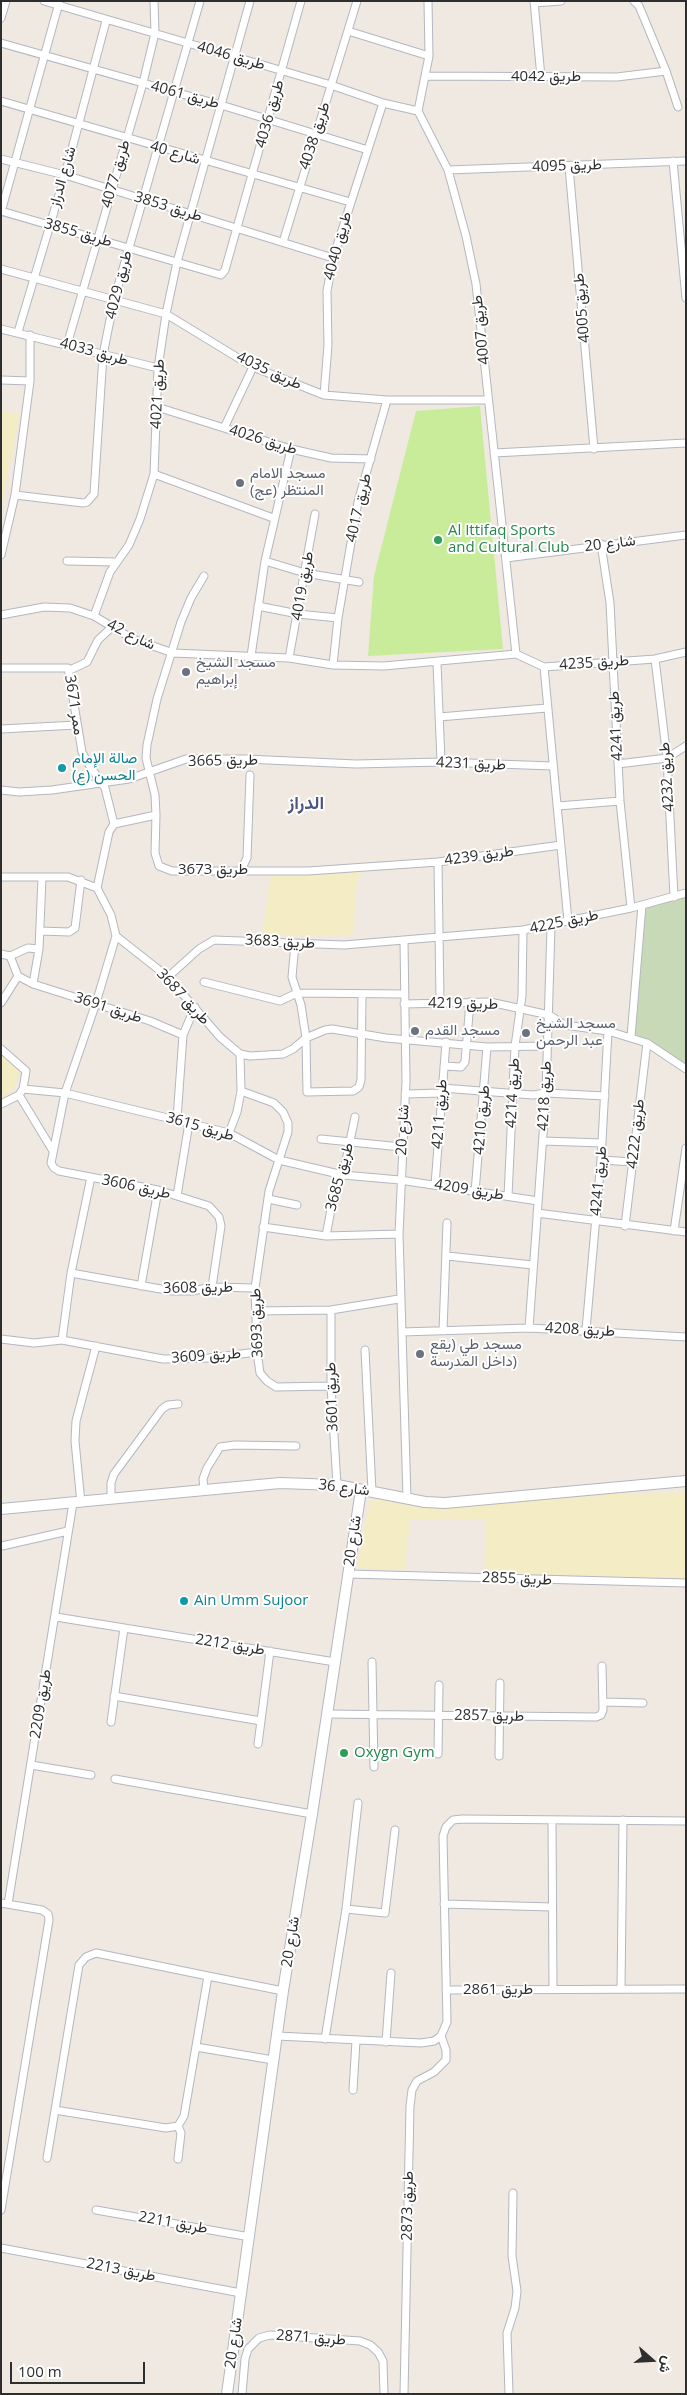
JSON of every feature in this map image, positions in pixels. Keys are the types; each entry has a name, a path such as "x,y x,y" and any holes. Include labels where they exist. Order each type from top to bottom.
{"street":[{"path":"1,18 6,1"},
{"name":"طريق 4046","path":"44,1 59,3 106,21 155,33 331,85 383,103 418,111"},
{"name":"طريق 4077","path":"67,345 143,84 155,33 154,1"},
{"name":"طريق 4029","path":"15,495 83,503 91,499 95,488 103,355 114,300 156,148 200,1"},
{"name":"طريق 4021","path":"94,616 104,585 116,562 129,545 148,496 154,474 158,368 166,314 177,262 250,1"},
{"name":"طريق 4036","path":"237,227 301,1"},
{"name":"طريق 4038","path":"283,242 298,188 357,1"},
{"path":"418,111 429,56 428,1"},
{"path":"541,76 534,2 561,1"},
{"path":"634,1 639,6 666,71 678,107"},
{"path":"1,211 59,3"},
{"name":"شارع الدراز","path":"18,332 65,175 106,21"},
{"path":"348,31 429,56"},
{"name":"طريق 4061","path":"1,43 222,105 368,150"},
{"name":"طريق 4042","path":"426,76 617,77 666,71"},
{"name":"شارع 40","path":"1,101 156,148 350,202"},
{"name":"طريق 4040","path":"324,395 328,346 327,291 333,258 383,103"},
{"name":"طريق 4007","path":"418,111 448,170 466,236 476,284 516,654"},
{"name":"طريق 3853","path":"1,159 65,175 333,258"},
{"path":"673,161 686,298"},
{"name":"طريق 4095","path":"448,170 569,167 686,161"},
{"name":"طريق 4005","path":"569,167 594,449"},
{"name":"طريق 3855","path":"1,211 221,274 225,270 237,227"},
{"name":"طريق 4035","path":"1,269 166,314 253,366 324,395 386,400 488,400"},
{"name":"طريق 4033","path":"1,329 158,368"},
{"path":"1,555 15,495 30,381 30,335"},
{"path":"224,428 253,366"},
{"path":"1,380 30,381"},
{"name":"طريق 4017","path":"333,665 344,578 358,502 386,400"},
{"name":"طريق 4026","path":"157,407 290,449 331,458 371,459"},
{"path":"494,453 686,443"},
{"path":"251,656 273,518 290,449"},
{"path":"154,474 273,518"},
{"name":"طريق 4019","path":"290,658 315,514"},
{"name":"شارع 20","path":"506,558 601,544 686,535"},
{"name":"طريق 4241","path":"601,544 610,603 620,802 631,908"},
{"path":"67,561 116,562"},
{"path":"265,561 305,573 359,582"},
{"name":"طريق 3673","path":"204,576 186,610 157,699 148,745 146,758 155,795 155,853 159,866 172,870 308,871 396,864"},
{"path":"258,606 298,614 338,618"},
{"name":"شارع 42","path":"1,615 44,607 80,610 133,639 173,653 228,657 290,658 333,665 384,666 437,663"},
{"path":"1,668 69,669 87,662 98,640 112,627"},
{"name":"طريق 4235","path":"516,654 544,667 612,660 656,659 686,652"},
{"path":"441,762 437,663 516,654"},
{"name":"طريق 4232","path":"656,659 667,758 674,897"},
{"path":"544,667 568,921"},
{"name":"ممر 3671","path":"69,669 77,725 86,760 103,784 108,795 114,824"},
{"path":"439,717 547,708"},
{"path":"1,729 77,725"},
{"path":"618,764 667,758 686,746"},
{"name":"طريق 3665","path":"1,790 37,791 103,784 149,773 186,759 246,758 356,764 388,763"},
{"name":"طريق 4231","path":"388,763 441,762 553,766"},
{"path":"241,870 247,858 250,775"},
{"path":"558,806 620,802"},
{"path":"97,888 109,832 114,824 156,815"},
{"name":"طريق 4239","path":"396,864 438,862 562,845"},
{"path":"438,862 440,1002"},
{"path":"1,876 42,878 68,876 97,888 111,915 116,936 96,1003 65,1092 53,1151"},
{"path":"32,984 39,949 42,878"},
{"path":"40,931 69,932 75,928 81,880"},
{"name":"طريق 4225","path":"404,942 440,936 551,926 686,894"},
{"path":"631,1037 642,905"},
{"name":"طريق 4218","path":"529,1328 546,1092 551,926"},
{"name":"طريق 4214","path":"508,1196 515,1046 523,966 523,930"},
{"name":"طريق 3687","path":"116,936 168,977 220,1037 240,1054"},
{"name":"طريق 3683","path":"168,977 199,949 214,940 344,945 404,942"},
{"name":"شارع 20","path":"404,942 405,1094 398,1234 407,1498"},
{"path":"295,944 292,977 301,1005 306,1038 307,1092 353,1091 359,1088 362,995"},
{"path":"1,954 10,956 28,948 39,949"},
{"path":"1,1003 18,976 10,956"},
{"name":"طريق 3691","path":"18,976 32,984 96,1003 183,1035"},
{"path":"204,982 280,1001 297,993 404,994"},
{"path":"444,1066 463,1065 467,1045 470,1002"},
{"name":"طريق 4219","path":"404,1004 490,1002 520,1008 549,1015 565,1025 608,1031 631,1037 647,1043 686,1069"},
{"path":"177,1119 183,1035 195,1007"},
{"path":"229,1132 237,1112 241,1091 240,1054 250,1056 283,1054 293,1049 306,1038 326,1030 487,1048 547,1046"},
{"name":"طريق 4241","path":"586,1330 601,1160 608,1031"},
{"name":"طريق 4211","path":"435,1185 446,1042"},
{"name":"طريق 4222","path":"626,1226 647,1043"},
{"name":"طريق 4210","path":"475,1192 485,1092 487,1048"},
{"path":"1,1049 26,1071 21,1092 1,1104"},
{"path":"405,1094 442,1090 533,1095 546,1092 605,1096"},
{"path":"241,1091 274,1103 283,1112 288,1123 288,1132 279,1160"},
{"name":"طريق 3615","path":"21,1092 65,1092 229,1132 279,1160 342,1175 400,1180"},
{"name":"طريق 3606","path":"21,1092 53,1151 51,1163 56,1170 158,1190 209,1206 219,1217 221,1231 212,1286"},
{"name":"طريق 3685","path":"326,1236 335,1188 342,1175 355,1117"},
{"path":"177,1196 189,1123"},
{"path":"321,1140 350,1141 401,1147"},
{"path":"543,1141 602,1143"},
{"path":"674,1231 686,1148"},
{"name":"طريق 3693","path":"279,1160 268,1199 255,1288 257,1352 260,1373 276,1388 331,1386"},
{"path":"601,1160 633,1162"},
{"path":"62,1340 71,1273 91,1177"},
{"name":"طريق 4209","path":"400,1180 538,1201"},
{"name":"طريق 3608","path":"141,1286 158,1190"},
{"path":"268,1199 297,1205"},
{"path":"537,1213 626,1226 686,1232"},
{"path":"444,1331 447,1223"},
{"path":"263,1227 326,1236 398,1234"},
{"path":"447,1256 533,1265"},
{"name":"طريق 3608","path":"71,1273 179,1292 212,1286 255,1288"},
{"path":"257,1310 331,1310 399,1299"},
{"name":"طريق 3601","path":"331,1310 331,1386 337,1485"},
{"name":"طريق 4208","path":"402,1332 529,1328 686,1337"},
{"name":"طريق 3609","path":"1,1339 34,1343 62,1340 163,1359 178,1360 257,1352"},
{"path":"77,1503 76,1421 96,1346"},
{"path":"365,1350 372,1491"},
{"path":"112,1499 111,1483 114,1474 162,1409 168,1405 178,1404"},
{"path":"204,1489 203,1479 207,1468 220,1448 235,1445 296,1446"},
{"name":"شارع 36","path":"1,1509 280,1483 337,1485 425,1502 445,1503 686,1481"},
{"name":"شارع 20","path":"227,2394 283,1990 312,1814 361,1490"},
{"name":"طريق 2209","path":"1,2210 50,1920 48,1914 42,1910 5,1903 31,1765 56,1617 68,1531 77,1503"},
{"path":"2,1546 68,1531"},
{"name":"طريق 2855","path":"348,1574 686,1583"},
{"name":"طريق 2212","path":"56,1617 335,1662"},
{"path":"111,1722 124,1628"},
{"path":"258,1744 270,1651"},
{"path":"372,1662 374,1767"},
{"path":"602,1666 603,1702 643,1703"},
{"path":"498,1756 500,1683"},
{"path":"438,1754 439,1685"},
{"path":"114,1696 261,1721"},
{"name":"طريق 2857","path":"327,1714 596,1718 601,1715 603,1702"},
{"path":"31,1765 91,1775"},
{"path":"115,1779 312,1814"},
{"path":"325,2039 346,1910 358,1803"},
{"path":"446,1990 443,1836 449,1823 462,1818 686,1821"},
{"path":"552,1820 553,1990"},
{"path":"621,1989 623,1820"},
{"path":"346,1910 385,1912 395,1830"},
{"path":"444,1904 552,1907"},
{"path":"47,2158 78,1970 86,1957 101,1954 283,1990"},
{"path":"386,2042 391,1973"},
{"path":"56,2110 166,2128 178,2126 184,2116 208,1976"},
{"name":"طريق 2861","path":"441,2036 447,2022 446,1990 686,1989"},
{"path":"277,2036 421,2044 441,2036"},
{"name":"طريق 2873","path":"404,2394 410,2106 412,2090 417,2081 434,2072 446,2060 446,2050 441,2036"},
{"path":"353,2090 356,2040"},
{"path":"196,2047 273,2060"},
{"path":"178,2126 181,2133 178,2159"},
{"path":"508,2394 508,2333 515,2308 517,2291 512,2256 513,2193"},
{"name":"طريق 2211","path":"96,2210 250,2237"},
{"name":"طريق 2213","path":"1,2248 241,2293"},
{"name":"طريق 2871","path":"242,2394 245,2359 248,2349 259,2338 270,2335 360,2341 370,2345 378,2352 383,2361 385,2371 384,2394"}],"sand":[{"path":"1,412 20,413 1,511"},
{"path":"360,871 355,893 354,936 262,936 271,873"},
{"path":"1,1050 20,1071 14,1089 1,1099"},
{"path":"686,1492 686,1579 484,1578 486,1519 410,1519 405,1570 357,1568 370,1500"}],"green space":[{"name":"Al Ittifaq Sports and Cultural Club","path":"480,406 503,649 368,656 374,576 416,411"},
{"path":"686,893 686,1069 631,1037 642,905"}],"place":[{"name":"مسجد الامام المنتظر (عج)","path":"240,483"},
{"name":"Al Ittifaq Sports and Cultural Club","path":"438,540"},
{"name":"مسجد الشيخ إبراهيم","path":"186,672"},
{"name":"صالة الإمام الحسن (ع)","path":"62,768"},
{"name":"مسجد القدم","path":"415,1031"},
{"name":"مسجد الشيخ عبد الرحمن","path":"526,1033"},
{"name":"مسجد طي (يقع داخل المدرسة)","path":"420,1354"},
{"name":"Ain Umm Sujoor","path":"184,1601"},
{"name":"Oxygn Gym","path":"344,1753"}],"district":[{"name":"الدراز","path":"306,804"}]}
